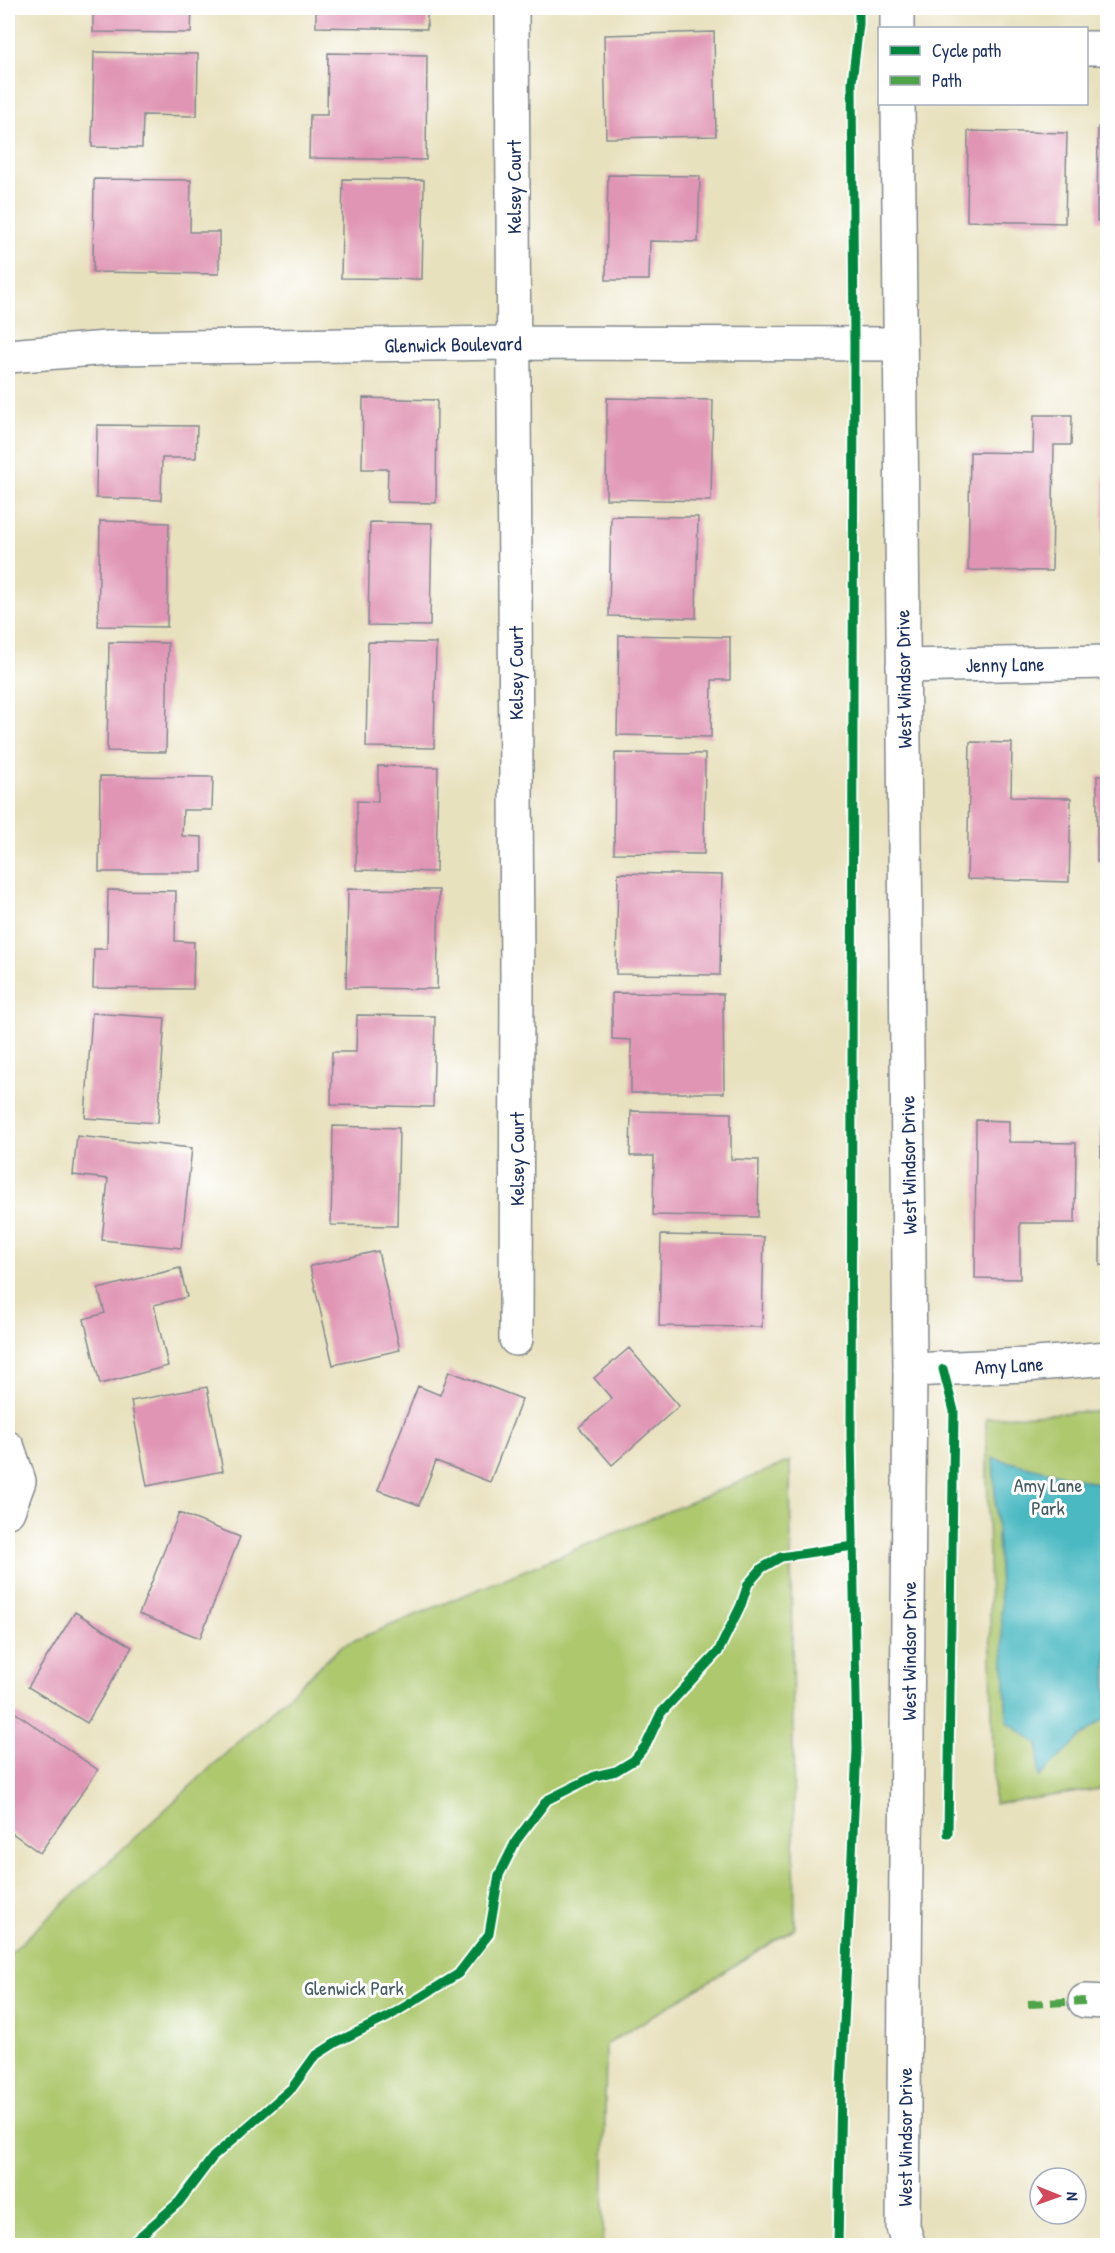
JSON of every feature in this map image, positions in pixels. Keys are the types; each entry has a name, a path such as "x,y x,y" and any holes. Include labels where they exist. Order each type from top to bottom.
{"street":[{"name":"Kelsey Court","path":"512,8 517,965 516,1339"},
{"path":"897,8 897,27"},
{"path":"1088,48 1107,48"},
{"name":"West Windsor Drive","path":"898,105 910,1370 903,2239"},
{"name":"Glenwick Boulevard","path":"8,356 108,348 514,343 900,344"},
{"name":"Jenny Lane","path":"903,666 1107,662"},
{"name":"Amy Lane","path":"910,1370 1025,1365 1107,1358"},
{"path":"8,1449 18,1481 8,1511"}],"green space":[{"name":"Amy Lane Park","path":"1107,1410 1107,1788 994,1804 986,1418"},
{"name":"Glenwick Park","path":"790,1461 795,1928 606,2045 603,2245 8,2245 8,1955 343,1645"}],"water":[{"name":"Amy Lane Park","path":"993,1458 1099,1484 1107,1490 1107,1717 1082,1736 1039,1777 1038,1744 1007,1721"}],"building":[{"path":"93,8 192,8 191,33 93,32"},
{"path":"316,8 427,8 427,29 316,27"},
{"path":"714,32 716,136 606,138 604,35"},
{"path":"94,52 198,54 197,116 143,115 142,148 92,147"},
{"path":"328,53 427,55 426,160 309,158 310,115 327,115"},
{"path":"1098,127 1108,127 1108,221 1097,221"},
{"path":"968,131 1067,133 1065,223 967,221"},
{"path":"608,175 700,176 698,242 650,241 649,280 606,280"},
{"path":"94,179 191,180 190,232 219,232 219,274 93,272"},
{"path":"343,179 424,180 422,279 341,278"},
{"path":"363,398 437,400 436,503 387,502 388,469 362,469"},
{"path":"607,398 713,400 711,501 606,499"},
{"path":"1034,415 1072,415 1071,445 1054,445 1052,571 968,570 970,452 1033,453"},
{"path":"97,425 197,426 196,458 162,458 161,500 96,498"},
{"path":"1104,475 1108,475 1108,563 1103,562"},
{"path":"611,516 698,517 696,618 609,616"},
{"path":"100,521 169,523 167,627 98,626"},
{"path":"370,522 432,523 430,626 368,625"},
{"path":"619,635 730,637 730,680 712,680 711,737 617,735"},
{"path":"109,642 168,643 166,752 107,751"},
{"path":"368,642 436,643 434,748 366,747"},
{"path":"970,742 1012,743 1011,797 1071,798 1069,882 967,879"},
{"path":"615,753 705,754 704,854 614,853"},
{"path":"378,766 438,767 436,872 356,870 357,801 378,802"},
{"path":"100,776 213,777 212,810 183,810 182,836 202,837 202,872 99,872"},
{"path":"1097,776 1108,776 1108,862 1097,862"},
{"path":"618,873 722,875 720,975 616,974"},
{"path":"348,889 439,890 437,989 346,988"},
{"path":"108,890 176,891 175,941 194,942 193,989 93,988 94,949 107,949"},
{"path":"612,993 723,994 724,1093 631,1093 631,1040 612,1039"},
{"path":"92,1013 165,1018 158,1123 85,1118"},
{"path":"357,1015 435,1016 433,1107 331,1105 332,1052 356,1052"},
{"path":"631,1111 731,1113 731,1159 759,1160 758,1217 653,1215 654,1156 630,1156"},
{"path":"976,1120 1009,1121 1009,1142 1076,1143 1075,1223 1020,1223 1020,1279 975,1278"},
{"path":"333,1126 399,1128 397,1226 331,1225"},
{"path":"1101,1128 1108,1128 1108,1266 1100,1265"},
{"path":"77,1136 192,1148 181,1248 102,1240 108,1179 73,1175"},
{"path":"661,1235 764,1237 762,1327 659,1326"},
{"path":"378,1251 400,1350 333,1365 310,1266"},
{"path":"180,1268 187,1297 154,1305 168,1366 100,1384 84,1319 105,1313 98,1289"},
{"path":"629,1348 679,1406 612,1465 579,1427 612,1399 594,1378"},
{"path":"449,1371 522,1399 490,1482 436,1461 419,1505 378,1490 418,1386 440,1395"},
{"path":"207,1387 223,1471 147,1486 131,1401"},
{"path":"179,1513 240,1537 200,1638 139,1614"},
{"path":"75,1612 132,1647 87,1723 28,1687"},
{"path":"10,1709 98,1770 40,1853 8,1830 8,1713"}],"marked path":[{"path":"1028,2004 1085,2001"}],"cycle path":[{"path":"838,2246 841,2087 857,1749 851,1436 854,344 852,82 859,8"},
{"path":"943,1369 954,1411 948,1834"},
{"path":"129,2246 179,2202 213,2157 292,2088 315,2056 337,2042 388,2017 458,1974 489,1934 499,1875 516,1841 547,1800 595,1776 616,1771 634,1760 646,1745 661,1713 718,1652 741,1605 748,1584 762,1568 781,1557 853,1546"}]}
